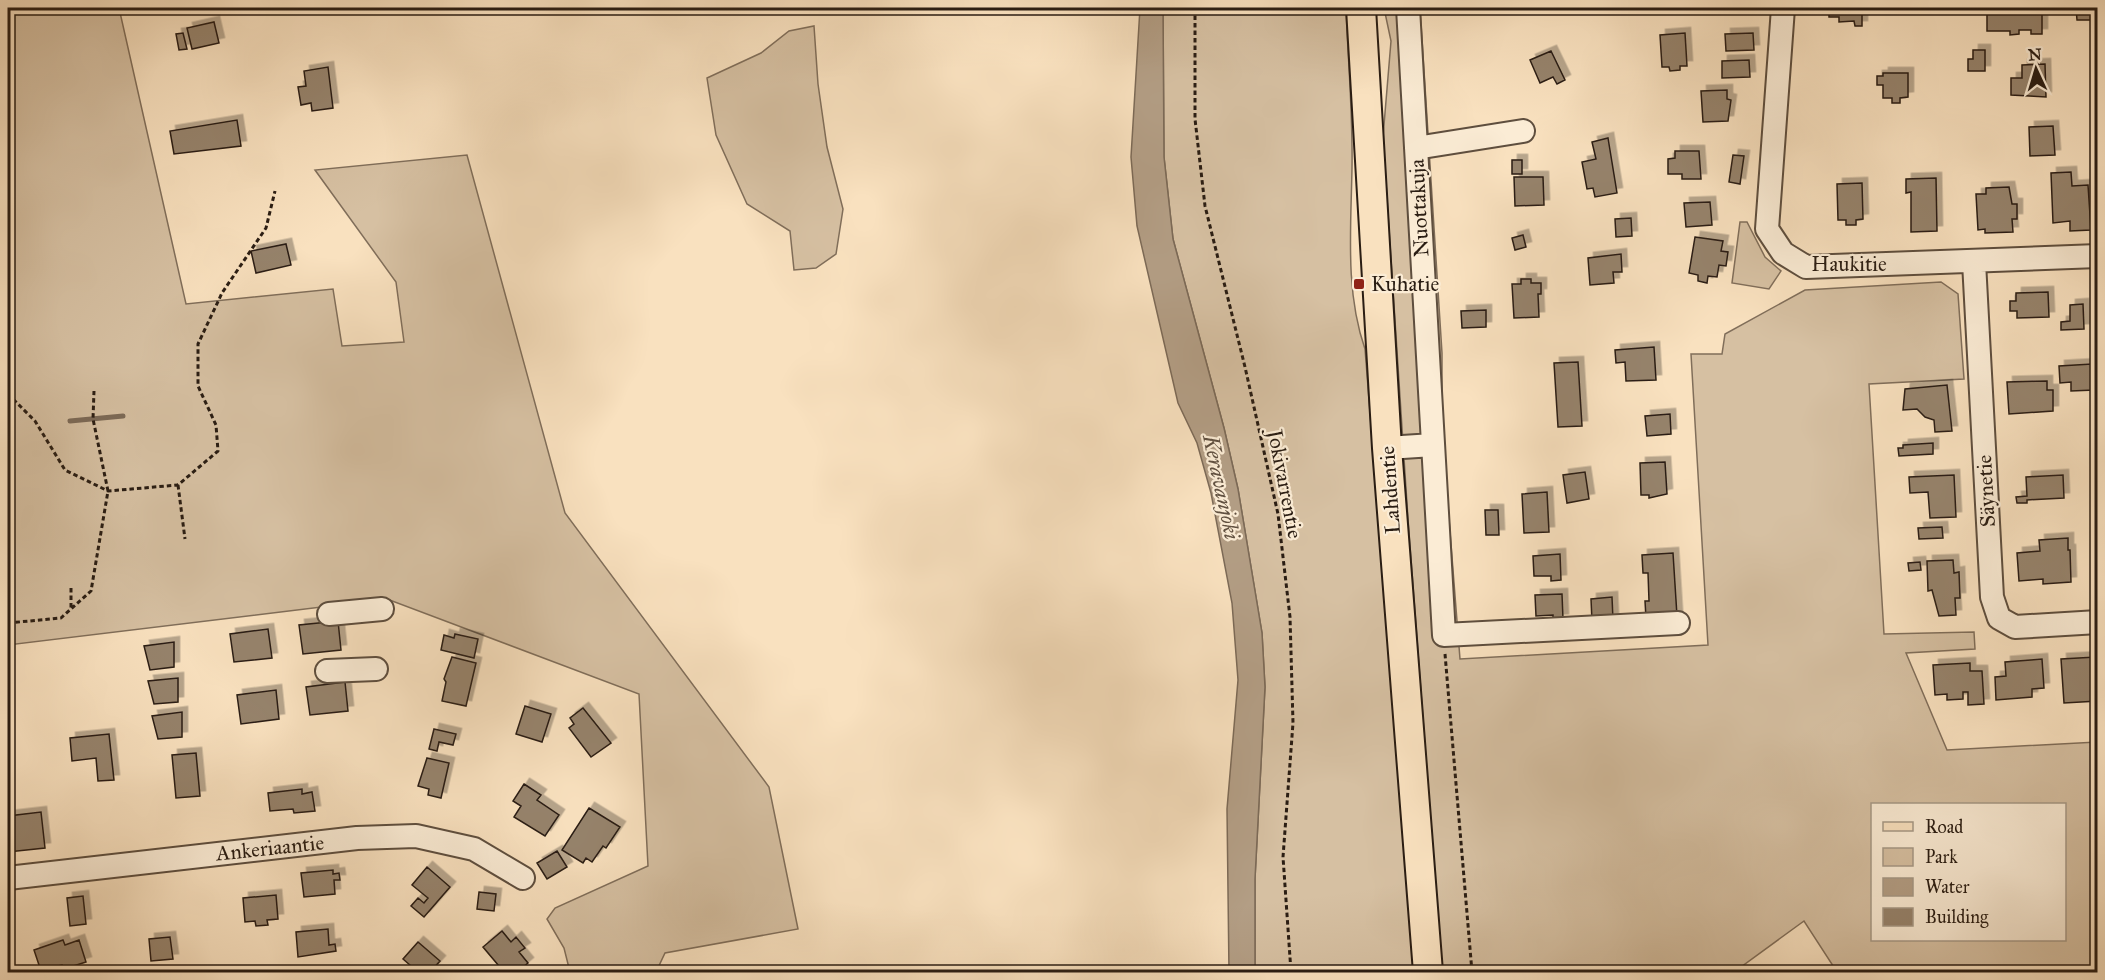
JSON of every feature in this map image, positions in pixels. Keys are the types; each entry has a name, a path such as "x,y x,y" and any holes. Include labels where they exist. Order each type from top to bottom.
{"main road":[{"name":"Lahdentie","path":"1361,8 1387,448 1428,972"}],"street":[{"name":"Nuottakuja","path":"1407,8 1444,635"},
{"name":"Haukitie","path":"1783,8 1767,230 1783,253 1806,267 2097,256"},
{"path":"1416,148 1523,131"},
{"name":"Säynetie","path":"1974,262 1992,597 1999,618 2015,627 2097,622"},
{"path":"1387,448 1433,445"},
{"path":"329,614 382,609"},
{"path":"1444,635 1678,623"},
{"path":"327,671 376,669"},
{"name":"Ankeriaantie","path":"8,878 346,839 416,836 474,849 523,878"}],"path":[{"name":"Jokivarrentie","path":"1196,8 1195,119 1205,206 1245,366 1278,514 1290,617 1293,723 1283,858 1291,972"},
{"path":"8,394 35,421 65,470 108,491 178,485 218,451 216,425 198,386 198,344 222,293 266,228 275,191"},
{"path":"8,623 61,618 91,591 108,491 93,419 94,391"},
{"path":"178,485 185,539"},
{"path":"71,588 71,609"},
{"path":"1444,635 1472,972"}],"green space":[{"path":"8,8 119,8 186,304 333,289 342,346 404,342 396,282 315,170 467,155 565,513 769,787 798,929 665,953 656,972 570,972 564,948 547,919 555,908 648,866 639,694 387,599 8,645"},
{"path":"1163,8 1346,8 1352,128 1350,237 1352,283 1354,305 1365,349 1414,972 1255,972 1255,879 1265,687 1262,633 1238,489 1224,428 1173,239 1164,157"},
{"path":"1384,8 1420,8 1442,353 1442,430 1460,659 1708,645 1691,354 1722,354 1725,334 1805,290 1941,282 1958,294 1964,379 1869,384 1884,634 1974,632 1975,649 1906,653 1947,750 2097,742 2097,972 1837,972 1804,921 1734,972 1442,972 1408,519 1383,137 1391,41"},
{"path":"814,26 818,84 827,147 843,209 836,254 816,268 794,270 790,231 747,204 716,135 707,78 761,53 789,31"},
{"path":"1740,222 1747,222 1765,257 1781,271 1769,289 1732,283"}],"water":[{"name":"Keravanjoki","path":"1140,8 1163,8 1164,157 1173,239 1224,428 1238,489 1262,633 1265,687 1255,879 1255,972 1229,972 1227,809 1238,680 1232,603 1211,493 1197,443 1178,403 1137,226 1131,157"}],"building":[{"path":"1829,8 1862,8 1862,26 1855,26 1854,21 1839,22 1839,17 1829,17"},
{"path":"1987,8 2032,8 2032,14 2042,14 2042,34 2031,34 2031,30 2019,30 2019,34 2010,35 2010,31 1987,31"},
{"path":"2076,8 2098,8 2098,20 2077,20"},
{"path":"214,22 219,43 192,49 187,28"},
{"path":"183,33 187,49 179,50 176,34"},
{"path":"1685,33 1687,66 1680,66 1680,70 1670,71 1669,67 1662,67 1660,35"},
{"path":"1753,33 1754,50 1726,51 1725,34"},
{"path":"1973,50 1985,50 1985,71 1968,71 1968,59 1973,59"},
{"path":"1551,51 1565,80 1557,84 1553,77 1540,83 1530,60"},
{"path":"1749,60 1750,77 1722,78 1722,61"},
{"path":"2045,64 2046,97 2011,95 2011,78 2022,78 2022,65"},
{"path":"328,67 333,108 312,111 311,103 301,105 298,87 306,86 304,71"},
{"path":"1883,73 1908,73 1908,97 1900,98 1900,103 1892,103 1892,98 1883,98 1883,85 1877,85 1877,76 1883,76"},
{"path":"1727,90 1727,99 1731,100 1728,121 1703,122 1701,91"},
{"path":"237,120 241,146 174,154 170,131"},
{"path":"2053,126 2055,155 2030,156 2029,127"},
{"path":"1608,138 1617,193 1595,197 1593,188 1587,189 1582,162 1596,159 1592,142"},
{"path":"1675,151 1699,151 1701,179 1682,179 1682,174 1668,174 1668,159 1675,158"},
{"path":"1733,155 1744,156 1740,184 1729,182"},
{"path":"1512,160 1522,160 1522,174 1512,174"},
{"path":"2071,172 2072,186 2088,185 2091,230 2070,231 2070,221 2053,223 2051,173"},
{"path":"1514,177 1543,177 1544,205 1515,206"},
{"path":"1936,178 1937,231 1911,232 1911,192 1906,193 1906,179"},
{"path":"1862,183 1863,219 1856,220 1856,225 1846,225 1846,220 1838,220 1837,184"},
{"path":"2009,187 2012,204 2017,204 2017,219 2012,219 2013,232 1985,233 1985,229 1978,230 1976,194 1986,194 1986,188"},
{"path":"1710,202 1712,225 1686,227 1684,203"},
{"path":"1631,218 1632,236 1616,237 1615,219"},
{"path":"1523,235 1526,247 1515,250 1512,238"},
{"path":"1695,237 1723,241 1721,251 1728,252 1726,266 1719,265 1717,277 1708,276 1707,283 1698,281 1698,275 1689,273"},
{"path":"286,244 291,265 256,273 251,251"},
{"path":"1621,254 1622,272 1613,272 1614,283 1590,285 1588,258"},
{"path":"1521,279 1531,279 1531,283 1541,283 1541,294 1538,294 1539,317 1514,318 1512,284 1521,284"},
{"path":"2048,292 2049,317 2017,318 2017,311 2010,311 2010,301 2016,301 2016,293"},
{"path":"2083,304 2084,329 2061,330 2061,322 2070,321 2070,305"},
{"path":"1486,310 1486,327 1462,328 1461,311"},
{"path":"1654,347 1656,380 1626,381 1625,362 1616,363 1615,350"},
{"path":"1578,362 1582,426 1558,427 1554,363"},
{"path":"2092,364 2094,390 2071,391 2071,382 2060,383 2059,366"},
{"path":"2047,381 2047,390 2053,390 2053,411 2009,414 2007,382"},
{"path":"1947,385 1952,431 1935,432 1934,420 1925,417 1917,409 1903,410 1905,389"},
{"path":"1670,414 1671,434 1647,436 1645,416"},
{"path":"1933,443 1933,454 1899,456 1898,448 1903,448 1903,445"},
{"path":"1665,462 1667,494 1649,498 1649,495 1641,495 1640,463"},
{"path":"1585,472 1589,499 1567,503 1563,475"},
{"path":"1954,475 1956,517 1930,518 1928,492 1910,493 1909,477"},
{"path":"2063,475 2064,498 2027,500 2027,503 2017,503 2016,497 2027,496 2026,477"},
{"path":"1547,492 1549,532 1524,533 1522,494"},
{"path":"1485,510 1498,510 1499,535 1486,535"},
{"path":"1942,527 1943,538 1919,539 1918,528"},
{"path":"2068,538 2071,582 2043,584 2043,579 2019,581 2017,553 2040,551 2039,540"},
{"path":"1673,553 1677,616 1646,618 1645,601 1649,601 1648,573 1643,573 1642,555"},
{"path":"1560,554 1561,580 1551,581 1551,576 1534,576 1533,556"},
{"path":"1953,560 1954,573 1959,572 1960,598 1955,598 1956,615 1939,616 1932,590 1928,591 1927,561"},
{"path":"1920,562 1921,570 1909,571 1908,563"},
{"path":"1562,594 1563,619 1553,620 1553,615 1536,616 1535,595"},
{"path":"1612,597 1613,620 1592,621 1591,599"},
{"path":"338,621 341,650 303,654 299,625"},
{"path":"268,629 272,658 234,662 230,634"},
{"path":"455,634 478,639 474,658 441,650 444,635 454,638"},
{"path":"174,642 174,667 150,670 144,646"},
{"path":"452,657 476,663 466,706 442,701 446,682 444,679"},
{"path":"2096,657 2098,701 2064,703 2061,659"},
{"path":"2042,659 2044,688 2032,689 2032,697 1996,700 1995,677 2006,676 2005,662"},
{"path":"1970,663 1970,671 1982,671 1984,704 1968,705 1968,692 1963,692 1963,699 1947,700 1947,694 1935,695 1933,665"},
{"path":"178,678 178,702 154,704 148,681"},
{"path":"345,682 348,711 310,715 306,687"},
{"path":"276,690 279,719 241,724 237,695"},
{"path":"525,706 551,714 542,742 516,734"},
{"path":"583,708 611,743 591,757 569,728 574,724 570,718"},
{"path":"182,712 182,737 158,739 152,716"},
{"path":"434,729 456,734 453,745 439,742 437,751 429,749"},
{"path":"109,734 114,780 98,781 96,758 72,761 70,738"},
{"path":"196,753 200,796 176,798 172,755"},
{"path":"427,758 449,763 441,798 428,795 429,789 418,786"},
{"path":"524,784 541,795 537,800 559,815 545,836 514,817 521,806 513,801"},
{"path":"302,789 302,794 312,792 315,811 294,813 293,809 270,811 268,793"},
{"path":"589,808 620,827 606,848 603,846 592,862 586,858 583,863 562,850"},
{"path":"41,812 45,848 8,852 8,816"},
{"path":"557,851 567,867 547,879 537,863"},
{"path":"427,867 450,887 424,917 411,906 418,898 424,903 428,898 412,885"},
{"path":"333,870 333,874 339,873 340,880 334,880 335,894 304,897 301,873"},
{"path":"479,892 496,894 494,911 477,909"},
{"path":"276,895 278,919 267,920 268,925 256,926 255,921 245,922 243,898"},
{"path":"83,896 86,924 70,926 67,898"},
{"path":"328,929 329,945 335,944 336,951 298,957 296,932"},
{"path":"502,931 511,942 516,937 525,948 519,952 528,963 517,972 504,972 483,947"},
{"path":"170,937 173,959 151,961 149,939"},
{"path":"63,940 65,945 79,940 86,962 64,969 62,965 41,971 34,950"},
{"path":"418,942 440,961 430,972 418,972 403,959"}],"waterway":[{"path":"70,421 123,416"}],"place":[{"name":"Kuhatie","path":"1359,284"}]}
